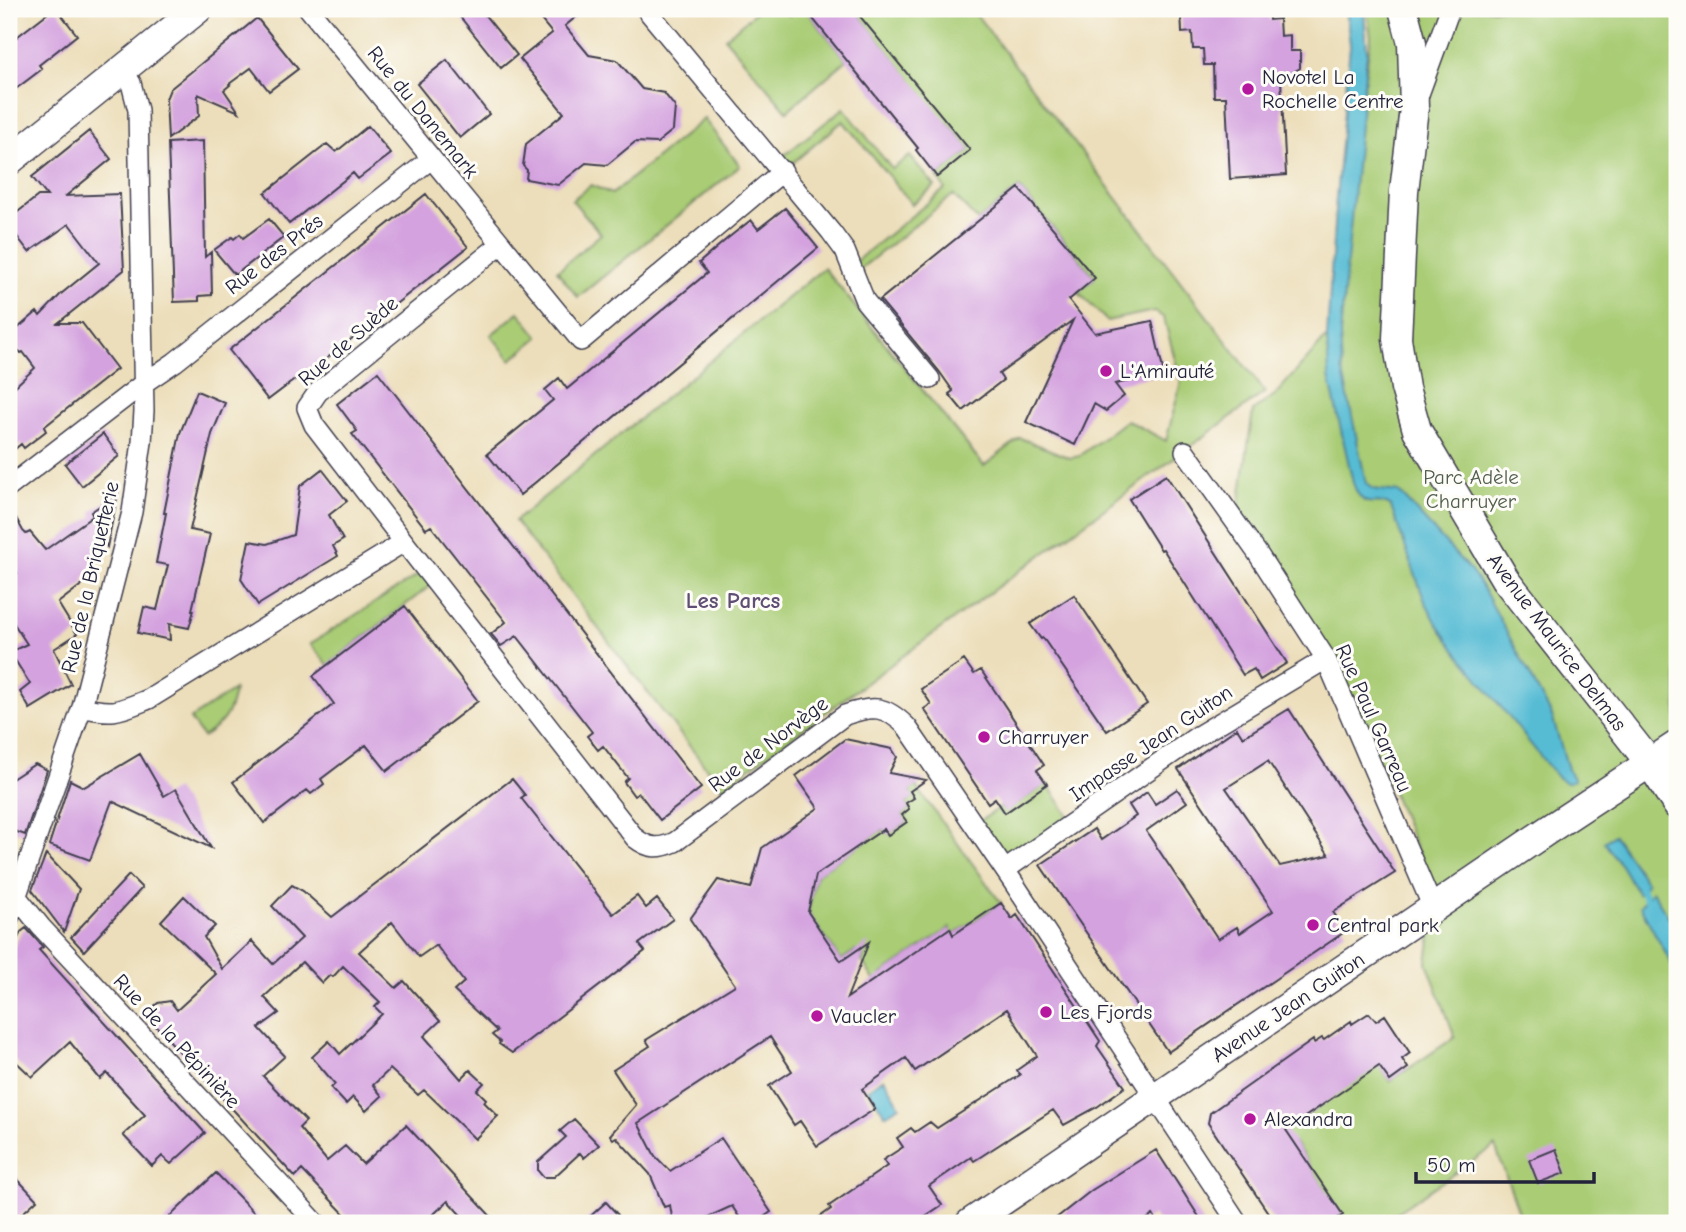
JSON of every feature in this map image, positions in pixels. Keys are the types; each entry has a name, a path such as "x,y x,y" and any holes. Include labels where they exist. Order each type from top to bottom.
{"main road":[{"path":"9,161 198,9"},
{"name":"Avenue Maurice Delmas","path":"1403,9 1412,43 1414,108 1404,191 1397,339 1405,388 1417,430 1505,579 1650,763 1677,805"},
{"name":"Avenue Jean Guiton","path":"970,1223 1677,745"}],"street":[{"name":"Rue du Danemark","path":"309,9 501,244"},
{"path":"646,9 783,172 845,251 865,301 930,379"},
{"name":"Avenue Maurice Delmas","path":"1414,108 1450,9"},
{"name":"Rue de la Briquetterie","path":"9,918 12,892 82,707 132,512 142,442 144,383 138,110 131,83 123,70"},
{"name":"Rue des Prés","path":"9,487 186,353 431,159"},
{"path":"501,244 581,341 783,172"},
{"name":"Rue de Suède","path":"404,542 314,425 307,408 318,391 501,244"},
{"name":"Rue Paul Garreau","path":"1185,452 1258,554 1326,659 1433,908"},
{"path":"82,707 104,713 122,710 149,699 404,542"},
{"name":"Rue de Norvège","path":"404,542 635,838 646,846 656,848 676,842 845,715 870,708 883,708 907,727 1005,870 1238,1223"},
{"name":"Impasse Jean Guiton","path":"1005,870 1196,737 1326,659"},
{"name":"Rue de la Pépinière","path":"12,892 316,1223"}],"green space":[{"path":"759,9 784,9 789,15 796,9 805,9 847,60 787,111 725,38"},
{"path":"854,9 972,9 1265,392 722,788 515,521 824,268 984,466 1020,438 1070,458 1079,456 1127,420 1166,441 1181,382 1164,318 1154,311 1107,321 1078,292 1094,279 1094,276 1019,188 978,221 953,195 855,273 852,264 945,189 937,177 970,150 948,123 943,127 941,117"},
{"name":"Parc Adèle Charruyer","path":"1367,9 1677,9 1677,1223 1523,1223 1495,1146 1384,1221 1385,1223 1330,1223 1342,1215 1295,1143 1282,1139 1285,1123 1298,1122 1378,1063 1390,1081 1455,1037 1427,963 1436,895 1337,662 1238,513 1253,411 1276,394 1327,337 1371,37"},
{"path":"844,108 892,169 910,156 935,186 912,204 843,121 789,166 782,157"},
{"path":"704,119 740,166 578,297 557,271 601,234 572,200 591,185 612,194"},
{"path":"519,312 539,337 511,360 491,335"},
{"path":"426,570 435,582 328,665 310,644"},
{"path":"234,690 231,706 224,718 203,737 190,719"},
{"path":"1047,784 1073,822 1005,870 974,825 1001,807 1005,812"},
{"path":"916,786 1001,903 953,935 950,928 882,974 877,985 862,961 864,957 855,951 841,960 808,913 816,875 879,832 885,830 888,834 906,823 902,815 909,809 906,803 913,798 910,791"}],"water":[{"path":"1346,9 1364,9 1367,52 1340,335 1342,368 1366,483 1372,489 1399,492 1483,588 1552,716 1569,772 1574,780 1566,783 1557,777 1436,622 1424,599 1391,507 1380,502 1366,502 1357,493 1353,483 1329,377 1327,337 1350,45"},
{"path":"1614,835 1647,883 1638,894 1604,842"},
{"path":"1652,891 1677,930 1677,974 1640,906"},
{"path":"884,1078 900,1106 885,1115 868,1089"}],"building":[{"path":"53,9 57,9 77,35 39,65 42,69 9,94 9,43"},
{"path":"473,9 480,9 517,55 501,68 461,18"},
{"path":"532,9 586,9 565,26 589,55 617,60 642,89 664,93 675,107 673,130 657,143 635,142 607,165 586,163 558,185 526,179 527,170 523,166 526,144 564,113 520,59 552,33"},
{"path":"805,9 854,9 970,150 937,177 916,150 918,148"},
{"name":"Novotel La Rochelle Centre","path":"1181,9 1269,9 1269,20 1279,19 1280,36 1290,35 1290,51 1300,51 1300,68 1281,80 1286,175 1230,179 1226,97 1214,97 1213,65 1204,65 1203,49 1193,49 1192,32 1182,33"},
{"path":"257,18 298,69 269,91 251,68 229,84 224,90 239,112 198,94 199,116 168,139 166,99 170,89"},
{"path":"447,60 489,114 460,138 417,84"},
{"path":"368,126 391,154 358,179 353,173 289,224 265,193 327,144 336,152"},
{"path":"89,131 111,159 66,196 120,194 124,270 58,323 82,323 117,369 44,427 46,431 24,448 21,444 9,454 9,392 35,368 23,352 13,345 16,342 11,334 37,312 40,316 61,294 99,263 69,224 29,252 9,226 9,219 38,196 47,196 32,177"},
{"path":"203,141 205,257 211,252 212,295 199,296 199,301 174,302 168,143"},
{"path":"1019,188 1095,278 1069,300 1095,333 1152,321 1164,374 1115,384 1124,396 1106,411 1094,404 1075,445 1026,422 1073,320 999,374 1003,380 963,411 949,394 953,391 939,371 880,300"},
{"path":"426,194 468,247 307,374 305,372 268,400 229,350"},
{"path":"785,208 818,248 520,495 487,454 553,400 545,390 559,378 567,389 707,273 699,263 728,238 751,220 758,229"},
{"path":"269,219 284,237 235,275 214,250 232,237 234,239 240,234 243,238"},
{"path":"378,372 701,788 660,820 639,793 634,796 624,782 628,778 603,746 598,750 587,736 592,732 517,636 501,646 491,634 506,622 431,526 426,529 352,434 357,431 337,404"},
{"path":"197,391 225,403 212,434 190,530 210,534 194,610 189,628 169,624 170,640 138,633 144,607 157,610 168,565 156,563 164,513 180,433"},
{"path":"103,434 119,456 82,486 65,464"},
{"path":"322,469 347,501 329,515 343,540 333,546 338,556 258,605 241,579 249,541 267,544 293,535 300,486"},
{"path":"1166,475 1287,663 1260,680 1254,669 1243,675 1129,499"},
{"path":"118,493 107,547 99,536 84,583 58,603 77,634 54,649 71,684 30,709 20,692 30,684 10,652 27,644 9,616 9,579 17,573 9,562 9,505 23,531 26,534 30,532 45,550 93,516 91,512"},
{"path":"1074,595 1147,704 1107,731 1043,638 1041,639 1030,624"},
{"path":"405,606 478,701 387,771 366,745 321,779 324,784 311,794 307,790 264,823 233,782 334,704 313,676"},
{"name":"Charruyer","path":"964,660 974,674 981,670 1044,765 1037,770 1047,784 1005,813 995,798 988,803 924,709 931,704 921,689"},
{"path":"1289,709 1395,873 1333,912 1346,931 1168,1052 1040,865 1094,829 1101,840 1136,816 1129,805 1147,792 1155,804 1177,789 1187,802 1146,831 1218,939 1237,927 1240,933 1273,911 1178,769 1237,728 1243,737","holes":["1268,761 1329,855 1280,866 1226,788"]},
{"path":"845,739 892,749 897,757 889,773 926,780 910,791 914,798 906,803 909,809 902,815 907,822 888,835 884,829 816,875 808,912 841,961 869,942 847,998 950,928 953,935 1001,903 1012,919 1017,915 1100,1041 1097,1046 1125,1087 1097,1107 1064,1125 1053,1110 974,1161 971,1157 929,1186 942,1205 915,1223 811,1223 831,1209 829,1206 887,1166 883,1160 903,1147 897,1138 911,1128 915,1132 930,1122 937,1128 1020,1075 1017,1070 1037,1056 1007,1009 915,1071 906,1058 862,1089 875,1109 817,1146 800,1121 794,1125 769,1086 792,1071 770,1037 638,1123 655,1156 670,1171 721,1138 771,1212 755,1223 743,1223 732,1206 695,1223 673,1223 670,1205 664,1207 650,1174 616,1137 613,1139 610,1135 636,1105 613,1070 650,1046 646,1040 735,985 690,919 718,880 751,888 762,848 818,808 796,776"},
{"path":"140,754 164,796 176,789 211,848 112,801 90,860 49,845 70,780 84,787"},
{"path":"35,764 47,770 25,835 9,829 9,781"},
{"path":"512,779 525,795 521,798 613,914 637,896 646,908 657,899 673,919 639,944 645,951 512,1053 492,1035 497,1031 454,991 464,982 436,945 419,957 392,922 359,952 396,988 404,981 440,1021 424,1036 461,1079 470,1070 484,1083 477,1090 498,1116 475,1139 424,1090 418,1095 390,1069 373,1085 382,1096 366,1111 353,1097 346,1104 331,1088 335,1084 312,1057 329,1041 340,1054 382,1014 375,1007 380,1002 343,966 333,977 330,975 322,983 302,962 264,997 279,1013 259,1028 285,1056 263,1076 306,1121 299,1128 327,1161 345,1146 363,1164 406,1125 497,1223 468,1223 448,1201 424,1223 353,1223 302,1170 295,1177 145,1014 158,1003 170,1001 177,1010 216,974 161,921 184,896 215,926 204,937 222,969 252,941 273,964 302,938 272,906 292,885 303,891 332,917"},
{"path":"46,854 79,889 64,932 32,890"},
{"path":"129,875 142,888 84,951 71,937"},
{"path":"26,928 43,947 39,950 205,1133 171,1164 162,1156 152,1166 123,1135 145,1115 107,1073 100,1079 70,1042 32,1077 9,1055 9,956 21,932"},
{"name":"Alexandra","path":"1369,1013 1376,1021 1385,1015 1410,1053 1402,1059 1408,1068 1390,1081 1379,1066 1286,1130 1343,1215 1330,1223 1275,1223 1208,1123 1210,1113 1313,1040 1314,1043 1322,1038 1324,1040 1351,1021 1352,1024"},
{"path":"574,1119 599,1145 584,1158 580,1153 554,1177 543,1177 538,1171 538,1162 566,1137 560,1131"},
{"path":"1556,1149 1565,1173 1538,1183 1529,1160"},
{"path":"1156,1150 1203,1223 1158,1223 1153,1215 1141,1223 1050,1223 1092,1190"},
{"path":"9,1170 37,1200 12,1223 9,1223"},
{"path":"216,1173 264,1223 163,1223"},
{"path":"606,1202 618,1215 609,1223 583,1223"}],"waterway":[{"path":"1638,883 1646,898"}],"place":[{"name":"Novotel La Rochelle Centre","path":"1248,89"},
{"name":"L'Amirauté","path":"1106,371"},
{"name":"Charruyer","path":"984,737"},
{"name":"Central park","path":"1313,925"},
{"name":"Les Fjords","path":"1046,1012"},
{"name":"Vaucler","path":"817,1016"},
{"name":"Alexandra","path":"1250,1119"}],"district":[{"name":"Les Parcs","path":"733,600"}]}
